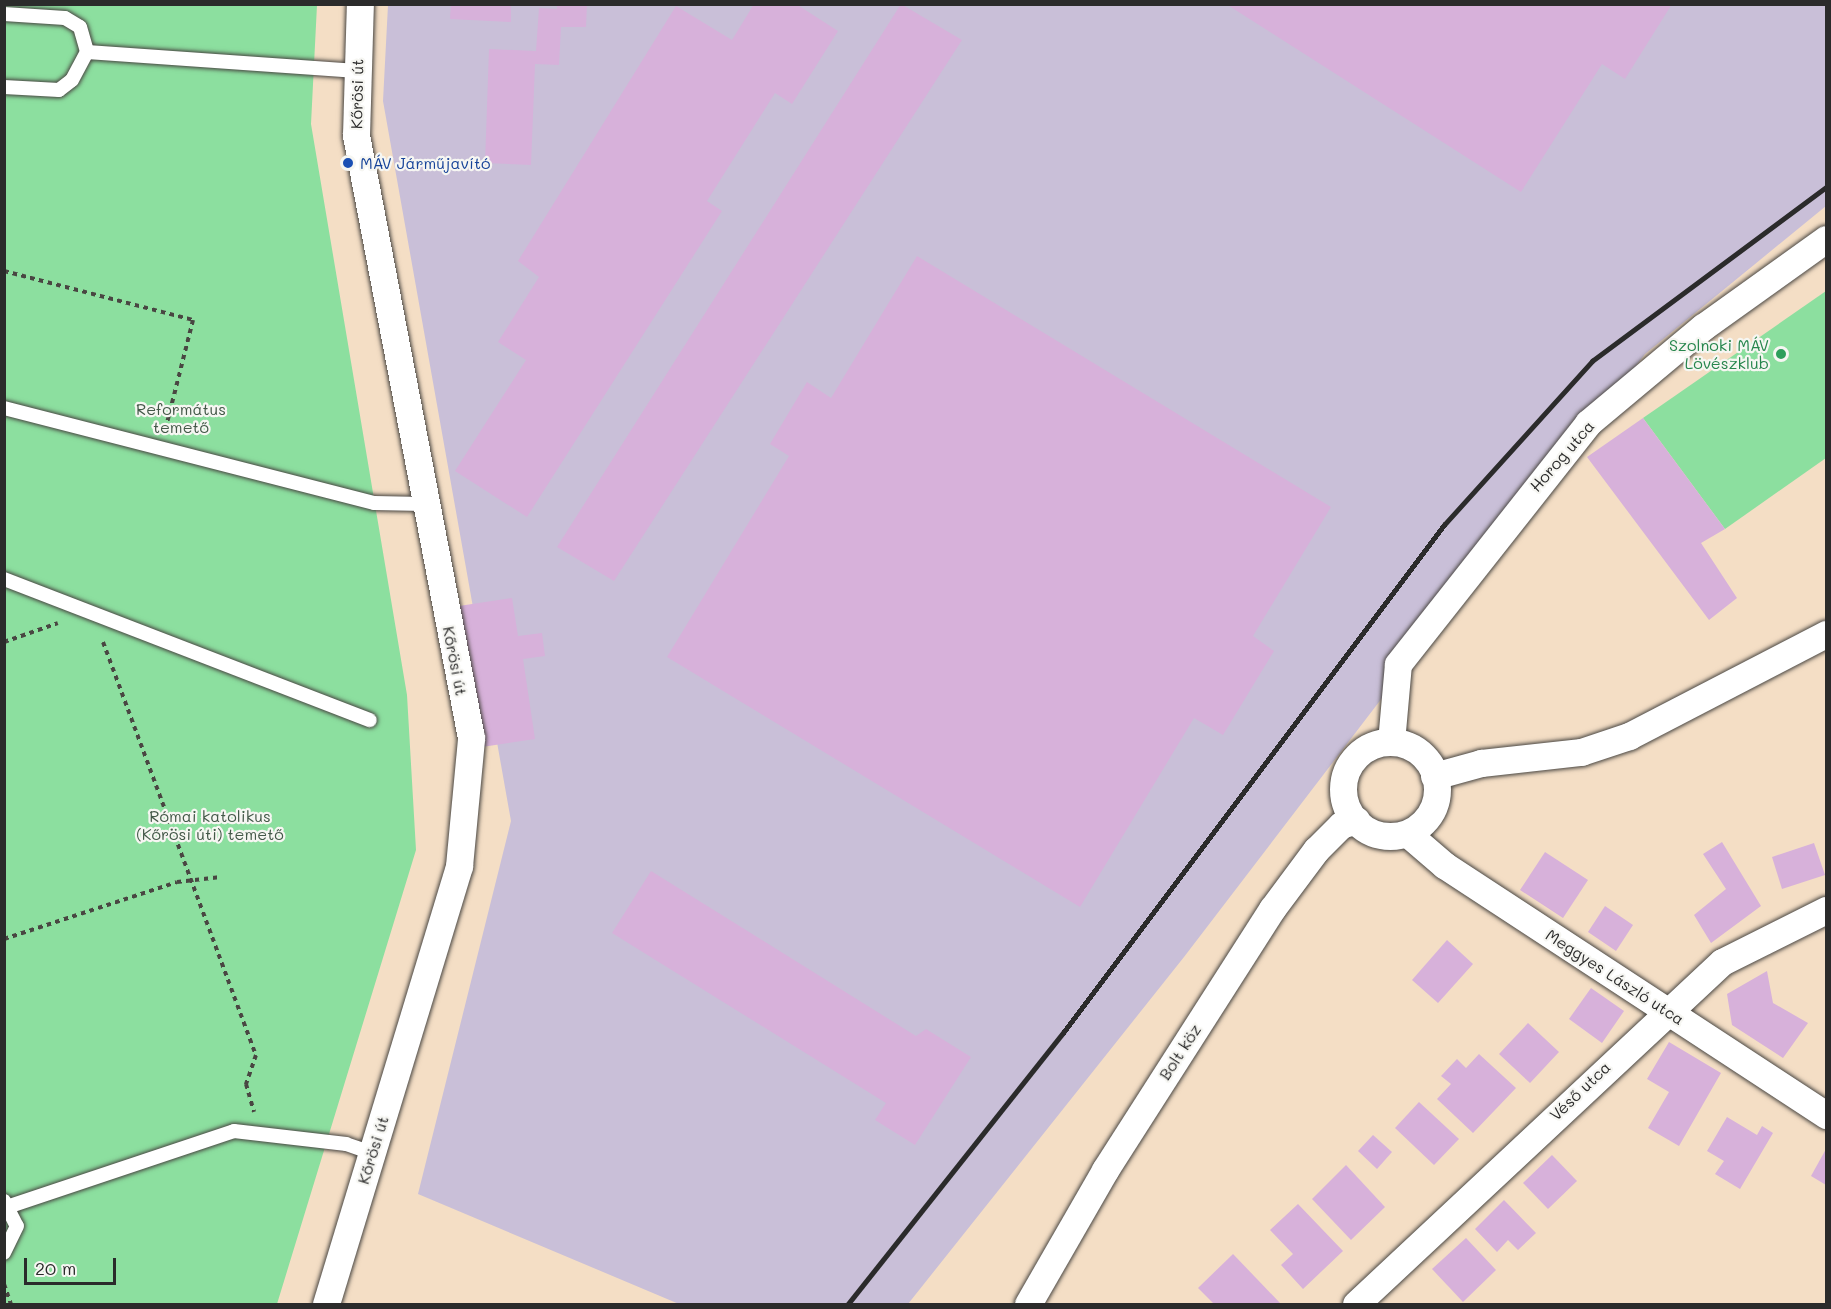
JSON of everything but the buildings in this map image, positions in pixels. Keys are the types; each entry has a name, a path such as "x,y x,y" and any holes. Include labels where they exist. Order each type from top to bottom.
{"street":[{"name":"Kőrösi út","path":"326,1305 459,866 471,738 424,504 356,135 360,4"},
{"name":"Horog utca","path":"1391,742 1398,664 1588,423 1703,327 1827,238"},
{"path":"1434,776 1481,763 1581,752 1629,736 1827,634"},
{"path":"1391,742 1423,756 1434,776 1435,804 1408,834 1374,833 1356,820 1344,796 1348,769 1365,749 1391,742"},
{"name":"Bolt köz","path":"1028,1305 1105,1170 1272,909 1316,850 1341,825 1356,820"},
{"name":"Meggyes László utca","path":"1408,834 1443,865 1827,1115"},
{"name":"Véső utca","path":"1356,1305 1666,1010 1722,962 1827,910"}],"lane":[{"path":"4,14 65,18 80,27 87,52 72,80 58,90 4,87"},
{"path":"87,52 357,71"},
{"path":"4,408 161,446 374,503 424,504"},
{"path":"4,579 370,720"},
{"path":"4,1253 16,1236 7,1204 234,1131 262,1138 346,1144 372,1153"}],"path":[{"path":"4,271 193,320 161,446"},
{"path":"4,642 92,612 195,880 256,1055 246,1084 262,1138"},
{"path":"4,939 195,880 221,877"},
{"path":"4,1284 11,1305"}],"shaded area":[{"name":"MÁV Járműjavító","path":"388,5 1826,5 1826,206 1645,354 1184,957 908,1304 679,1304 418,1194 511,821 383,101"}],"green space":[{"name":"Római katolikus (Kőrösi úti) temető","path":"5,5 317,5 311,124 407,695 416,850 277,1304 5,1304"},
{"name":"Szolnoki MÁV Lövészklub","path":"1826,291 1826,458 1725,529 1643,418"}],"railway":[{"path":"848,1304 1063,1033 1444,525 1592,361 1826,187"}],"place":[{"name":"MÁV Járműjavító","path":"348,163"},
{"name":"Szolnoki MÁV Lövészklub","path":"1781,354"}],"park label":[{"name":"Református temető","path":"181,418"}]}
